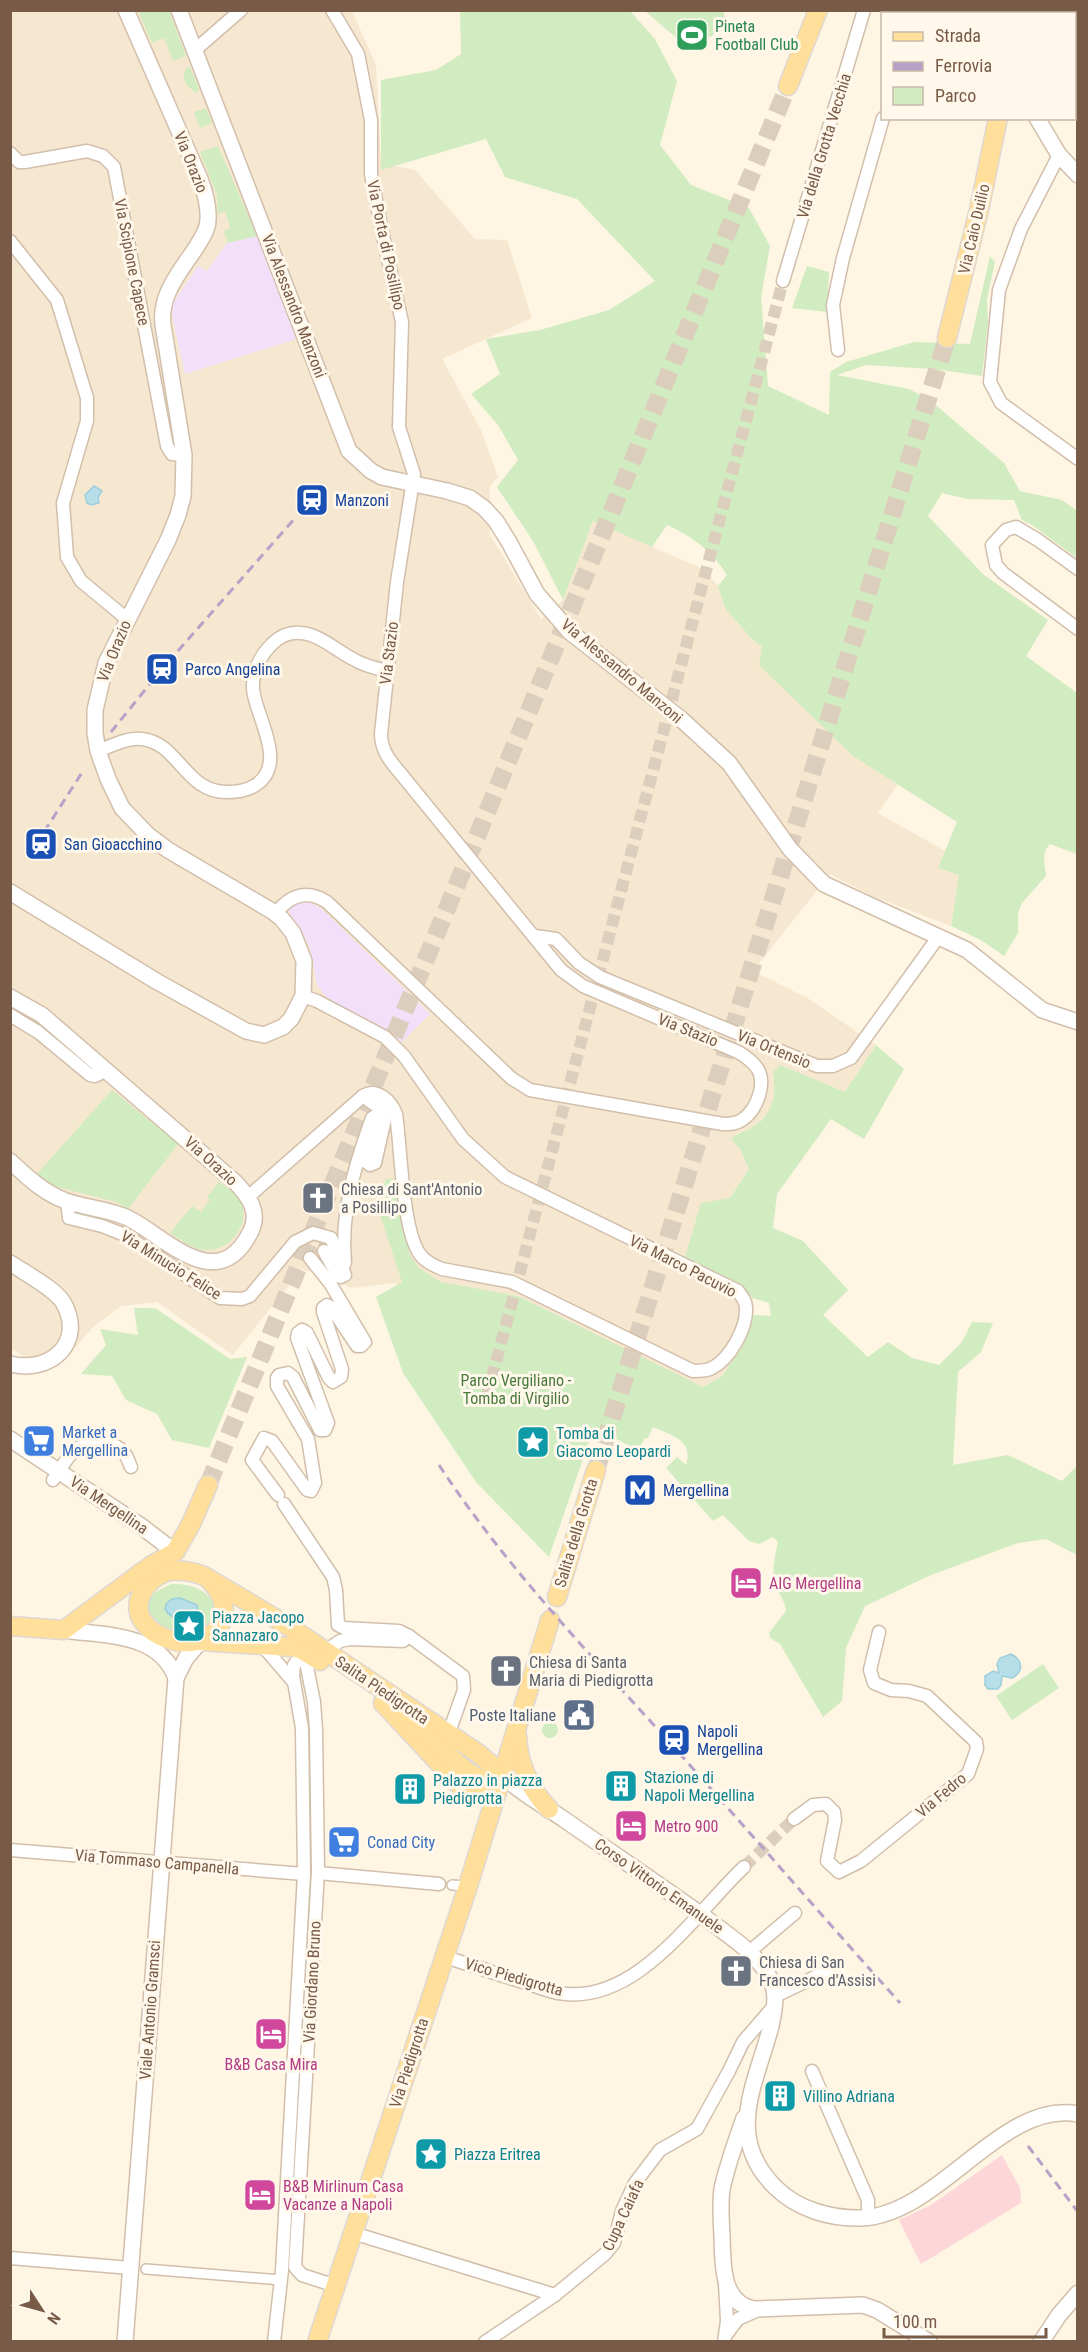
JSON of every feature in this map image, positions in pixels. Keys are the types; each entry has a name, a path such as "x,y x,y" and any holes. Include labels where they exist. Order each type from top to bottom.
{"main road":[{"path":"788,86 818,10"},
{"name":"Via Caio Duilio","path":"947,338 979,210 998,120"},
{"name":"Salita della Grotta","path":"557,1597 596,1470"},
{"path":"10,1626 64,1630 140,1574 175,1552 191,1524 208,1485"},
{"name":"Via Mergellina","path":"175,1552 204,1576"},
{"path":"140,1574 187,1570 204,1576 279,1620 314,1651"},
{"path":"139,1599 149,1582 168,1571"},
{"path":"140,1574 139,1609 142,1618 155,1634 180,1642 261,1645 314,1651"},
{"path":"201,1641 216,1631 224,1613 224,1604 219,1591 204,1576"},
{"path":"549,1809 525,1774 518,1751 517,1722 550,1620"},
{"name":"Salita Piedigrotta","path":"314,1651 417,1726 454,1761 480,1780 502,1780"},
{"name":"Salita Piedigrotta","path":"314,1651 470,1748 489,1762 502,1780"},
{"name":"Salita Piedigrotta","path":"383,1703 467,1793 479,1796 502,1780"},
{"name":"Via Piedigrotta","path":"317,2342 445,1957 460,1886 502,1780 517,1722"},
{"path":"454,1761 453,1754 456,1750 470,1748"}],"street":[{"name":"Via Orazio","path":"10,892 156,981 246,1031 264,1035 283,1027 291,1019 303,996 304,961 293,933 276,913 168,850 148,835 122,808 105,774 98,751 95,733 99,688 106,663 178,515 185,477 184,455 163,325 163,306 166,294 205,232 208,222 208,209 200,179 126,10"},
{"name":"Via Alessandro Manzoni","path":"179,10 349,451 370,471 382,477 470,498 484,508 496,521 509,542 537,594 570,632 672,712 729,763 790,849 824,884 860,903 967,950 1042,1010 1077,1022"},
{"path":"195,50 241,10"},
{"name":"Via Porta di Posillipo","path":"332,10 358,54 371,120 371,174 402,322 399,427 414,474 411,484"},
{"name":"Via della Grotta Vecchia","path":"783,281 864,10"},
{"path":"838,350 833,305 843,258 882,120"},
{"path":"1038,120 1059,155 1077,175"},
{"name":"Via Scipione Capece","path":"10,153 19,162 25,162 87,151 103,156 114,167 167,446 172,454 184,455"},
{"path":"1059,155 1021,229 999,290 990,382 1001,403 1077,459"},
{"path":"10,242 57,300 87,398 87,422 63,503 67,557 81,581 127,619"},
{"name":"Via Stazio","path":"276,913 286,901 302,894 312,895 327,902 511,1078 530,1090 723,1124 735,1124 743,1119 758,1099 761,1087 758,1069 750,1060 723,1044 583,986 561,970 388,758 382,745 381,734 411,484"},
{"path":"1077,569 1016,527 1006,530 992,545 996,565 1002,573 1077,628"},
{"path":"98,751 114,744 141,738 159,744 195,782 203,787 220,792 235,792 254,786 263,778 267,769 270,754 268,738 253,691 254,676 266,650 277,640 289,633 305,633 361,664 387,671"},
{"name":"Via Ortensio","path":"535,936 556,939 579,963 600,977 817,1066 833,1066 851,1058 939,936"},
{"name":"Via Marco Pacuvio","path":"303,996 385,1037 404,1056 463,1139 504,1177 738,1291 747,1306 745,1322 737,1340 723,1359 711,1370 693,1371 512,1282 442,1269 434,1265 420,1254 411,1235 393,1107 383,1096 375,1093 363,1096"},
{"name":"Via Orazio","path":"10,997 42,1015 225,1173 248,1197 255,1218 247,1238 231,1254 210,1261 187,1257 128,1219 67,1201 43,1188 10,1161"},
{"path":"10,1015 38,1032 90,1075 95,1076 106,1070"},
{"path":"248,1197 363,1096 383,1111 386,1119 375,1163 370,1165 366,1162 378,1123 378,1118 375,1116 372,1118 356,1162 344,1220 345,1275 339,1276 324,1251"},
{"name":"Via Minucio Felice","path":"67,1201 67,1215 70,1219 102,1226 125,1235 216,1296 224,1299 242,1299 250,1296 300,1237 313,1233 330,1237 345,1275"},
{"path":"310,1258 330,1283 365,1342 357,1346 332,1307 327,1305 323,1308 342,1372 339,1379 333,1382 328,1378 307,1333 302,1330 298,1333 298,1341 328,1423 325,1430 320,1430 293,1377 288,1373 279,1374 277,1377 277,1386 308,1439 315,1483 310,1491 272,1441 264,1438 252,1461 281,1499 333,1576 339,1626 399,1631 459,1672 464,1680 464,1690 448,1735"},
{"path":"10,1263 59,1296 70,1319 70,1332 66,1346 52,1360 25,1368 10,1364"},
{"name":"Via Mergellina","path":"10,1439 56,1475 175,1552"},
{"path":"56,1475 73,1452 83,1445 98,1443 109,1443 120,1449 126,1455 131,1467"},
{"path":"64,1630 143,1642 161,1655 171,1666 176,1678"},
{"name":"Via Fedro","path":"794,1819 813,1805 826,1804 834,1812 835,1820 827,1861 839,1872 861,1861 968,1774 977,1749 976,1742 958,1724 927,1696 909,1690 891,1690 874,1683 870,1670 879,1632"},
{"path":"274,2342 281,2280 304,1874 302,1728 292,1680 294,1665 314,1651 345,1640 403,1641 409,1636"},
{"path":"176,1678 186,1658 201,1641"},
{"path":"261,1645 292,1680"},
{"name":"Via Giordano Bruno","path":"314,1651 318,1873 295,2267 302,2275 336,2286"},
{"name":"Viale Antonio Gramsci","path":"125,2342 138,2269 162,1862 176,1678"},
{"name":"Salita Piedigrotta","path":"502,1780 523,1790"},
{"name":"Corso Vittorio Emanuele","path":"523,1790 699,1913 749,1952 770,1978 775,2001"},
{"name":"Via Tommaso Campanella","path":"10,1850 304,1874"},
{"path":"699,1913 744,1867"},
{"path":"318,1873 439,1884"},
{"name":"Vico Piedigrotta","path":"445,1957 556,1993 602,1990 624,1980 668,1949 699,1913"},
{"path":"749,1952 795,1913"},
{"path":"724,2340 727,2310 721,2198 770,2031 775,2001 828,1971"},
{"name":"Cupa Caiafa","path":"485,2342 555,2295 610,2249 622,2211 635,2183 660,2150 697,2129 743,2042 775,2001"},
{"path":"812,2070 868,2200 868,2217"},
{"path":"748,2107 747,2135 758,2167"},
{"path":"726,2175 731,2166 738,2161 749,2161 758,2167 780,2192 800,2205 830,2215 868,2217 909,2203 1022,2124 1057,2113 1077,2114"},
{"path":"353,2233 555,2295"},
{"path":"10,2258 281,2280"},
{"path":"724,2276 730,2291 738,2302 748,2308 758,2310 863,2305 877,2310 929,2342"},
{"path":"1041,2342 1077,2293"},
{"path":"724,2340 731,2326 738,2319 758,2310"}],"shaded area":[{"path":"11,11 352,11 376,65 381,163 415,170 475,239 507,240 532,318 442,359 481,430 498,477 490,486 490,535 541,619 563,600 593,521 703,569 718,586 725,608 762,647 853,756 898,784 878,813 945,851 938,868 959,875 951,926 872,896 830,874 753,971 809,999 876,1045 845,1092 773,1072 776,1086 773,1108 753,1128 736,1134 749,1169 685,1257 741,1285 753,1298 754,1315 743,1346 722,1376 702,1387 518,1296 419,1290 393,1283 352,1288 302,1269 233,1355 157,1302 121,1306 93,1327 68,1356 47,1370 11,1349"},
{"path":"257,236 296,339 185,374 172,315 173,303 198,266 207,271 227,243"},
{"path":"309,902 322,909 430,1014 401,1043 326,997 317,985 307,941 288,910 293,904"},
{"path":"1002,2155 1020,2188 1021,2203 921,2264 899,2220 931,2205"}],"green space":[{"path":"138,11 169,11 186,56 173,61 164,38 152,43"},
{"path":"460,11 630,11 655,39 677,81 660,145 691,185 749,208 770,246 761,297 768,386 829,415 830,372 846,362 914,342 970,344 990,256 995,262 987,299 988,323 982,376 934,369 866,365 837,375 909,389 931,401 1004,463 1020,491 1062,500 1077,511 1077,558 1022,520 1014,500 967,499 942,493 928,516 984,575 1048,620 1026,656 1077,693 1077,854 1050,844 1047,848 1044,859 1046,876 1022,903 1018,912 1018,933 1004,956 981,940 951,926 959,875 938,868 957,822 853,756 759,665 762,647 725,608 718,586 727,575 708,552 685,534 667,525 652,547 593,521 563,600 533,541 497,487 518,460 498,425 471,394 500,374 486,339 540,330 609,310 655,281 577,199 505,177 486,139 381,170 381,80 436,70 461,54"},
{"name":"Pineta Football Club","path":"645,11 723,11 729,27 688,48"},
{"path":"187,67 190,67 199,89 197,93 185,82 184,75"},
{"path":"206,108 212,123 200,128 194,112"},
{"path":"218,146 257,236 227,243 228,239 224,231 230,228 225,211 218,214 217,195 200,152"},
{"path":"807,266 829,272 827,312 792,308"},
{"name":"Parco Vergiliano - Tomba di Virgilio","path":"876,1045 904,1069 864,1139 831,1119 777,1194 773,1228 803,1241 848,1290 823,1315 868,1357 888,1342 912,1358 939,1365 962,1342 972,1322 993,1323 981,1352 958,1372 953,1465 1008,1455 1062,1481 1077,1466 1077,1555 1046,1539 1018,1543 931,1575 865,1606 846,1648 842,1701 823,1717 780,1644 770,1638 769,1633 786,1611 774,1578 778,1542 773,1537 759,1544 749,1541 723,1515 713,1521 666,1468 677,1457 686,1465 687,1450 679,1440 653,1427 648,1438 645,1438 638,1450 613,1438 598,1438 592,1433 549,1557 476,1482 403,1373 376,1297 402,1282 377,1206 386,1179 394,1179 409,1253 419,1268 441,1282 518,1296 703,1387 722,1376 743,1346 754,1315 771,1316 769,1303 753,1298 741,1285 685,1257 701,1203 730,1198 749,1169 740,1149 731,1139 758,1123 769,1111 774,1096 773,1072 780,1065 845,1092"},
{"path":"112,1090 178,1144 128,1209 117,1202 53,1186 37,1174"},
{"path":"219,1182 235,1195 242,1205 243,1222 234,1237 220,1247 203,1250 190,1246 170,1233 192,1206 201,1212 210,1200 207,1197"},
{"path":"134,1308 155,1308 230,1359 247,1357 209,1448 172,1440 157,1414 126,1400 112,1376 81,1374 106,1345 100,1329 138,1335"},
{"path":"171,1584 199,1589 214,1603 217,1610 212,1622 204,1631 186,1635 176,1633 158,1623 151,1616 147,1608 150,1595"},
{"path":"1043,1664 1059,1688 1012,1720 996,1696"},
{"path":"550,1722 558,1730 550,1738 542,1730"}],"water":[{"path":"94,486 102,491 98,497 99,503 91,505 87,503 85,495"},
{"path":"180,1598 197,1605 198,1612 194,1616 180,1619 168,1613 165,1609 168,1602"},
{"path":"1011,1654 1020,1663 1019,1673 1012,1678 1002,1676 998,1689 988,1689 985,1685 985,1676 993,1671 999,1673 997,1664 1000,1658"}],"tunnel":[{"path":"208,1485 788,86"},
{"path":"487,1396 783,281"},
{"path":"596,1470 947,338"},
{"path":"310,1258 310,1251 314,1246 320,1246 324,1251"},
{"path":"744,1867 794,1819"}],"railway":[{"path":"111,732 162,669 296,517"},
{"path":"44,832 83,771"},
{"path":"439,1465 520,1574 900,2003"},
{"path":"1028,2146 1078,2212"}],"place":[{"name":"Pineta Football Club","path":"692,35"},
{"name":"Manzoni","path":"312,500"},
{"name":"Parco Angelina","path":"162,669"},
{"name":"San Gioacchino","path":"41,844"},
{"name":"Chiesa di Sant'Antonio a Posillipo","path":"318,1198"},
{"name":"Market a Mergellina","path":"39,1441"},
{"name":"Tomba di Giacomo Leopardi","path":"533,1442"},
{"name":"Mergellina","path":"640,1490"},
{"name":"AIG Mergellina","path":"746,1583"},
{"name":"Piazza Jacopo Sannazaro","path":"189,1626"},
{"name":"Chiesa di Santa Maria di Piedigrotta","path":"506,1671"},
{"name":"Poste Italiane","path":"579,1715"},
{"name":"Napoli Mergellina","path":"674,1740"},
{"name":"Stazione di Napoli Mergellina","path":"621,1786"},
{"name":"Palazzo in piazza Piedigrotta","path":"410,1789"},
{"name":"Metro 900","path":"631,1826"},
{"name":"Conad City","path":"344,1842"},
{"name":"Chiesa di San Francesco d'Assisi","path":"736,1971"},
{"name":"B&B Casa Mira","path":"271,2034"},
{"name":"Villino Adriana","path":"780,2096"},
{"name":"Piazza Eritrea","path":"431,2154"},
{"name":"B&B Mirlinum Casa Vacanze a Napoli","path":"260,2195"}]}
